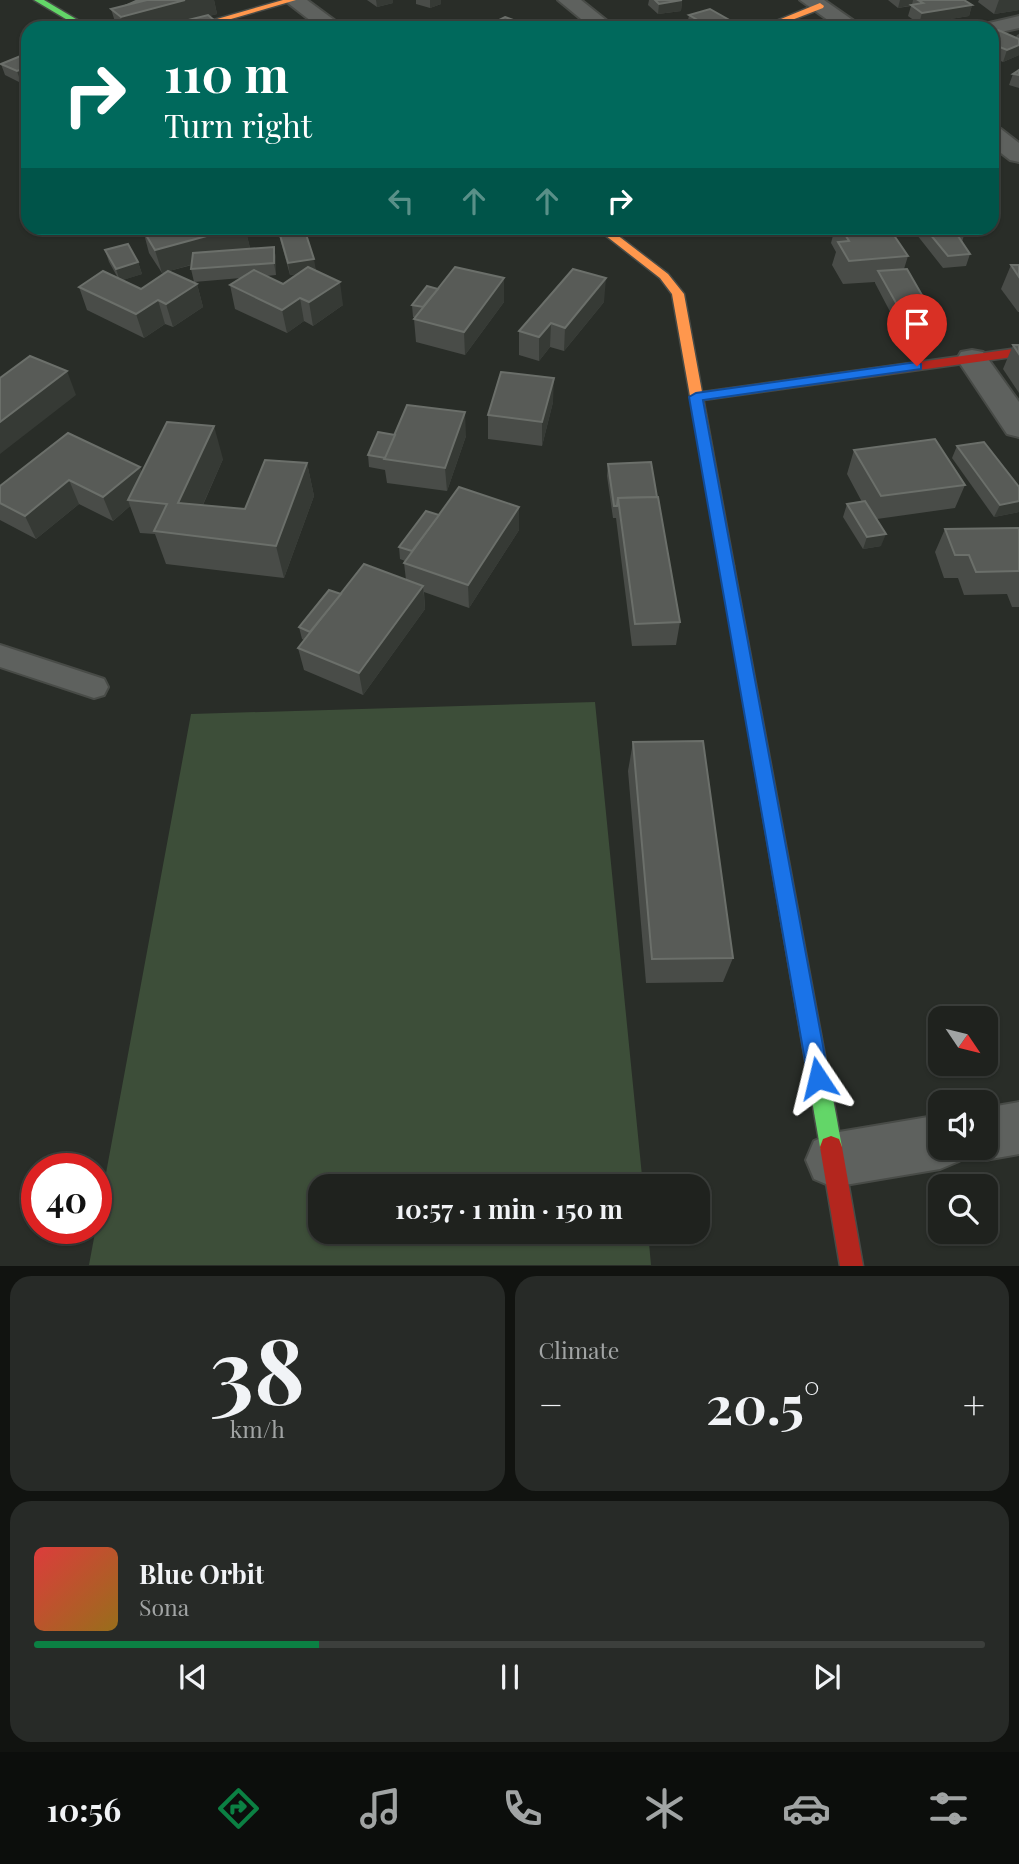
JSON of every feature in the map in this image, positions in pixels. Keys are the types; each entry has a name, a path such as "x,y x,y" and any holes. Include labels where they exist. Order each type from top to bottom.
{"street":[{"path":"38,0 75,21"},
{"path":"216,21 293,0 324,21"},
{"path":"568,0 596,21"},
{"path":"778,21 815,3 842,21"},
{"path":"999,26 1019,22"},
{"path":"999,139 1019,155"},
{"path":"611,235 664,276 678,294 852,1265"},
{"path":"696,397 1019,352"},
{"path":"972,359 1019,426"},
{"path":"998,1132 1019,1128"},
{"path":"833,1160 928,1144"}],"lane":[{"path":"0,656 94,687"}],"green space":[{"path":"595,702 642,1174 308,1174 308,1244 649,1244 651,1265 89,1265 93,1244 112,1244 112,1153 110,1153 191,714"}],"building":[{"path":"147,0 185,0 121,17 111,9"},
{"path":"655,0 682,0 659,4"},
{"path":"918,0 964,0 972,5 922,13 911,5 923,3"},
{"path":"710,9 731,21 700,21 689,15"},
{"path":"208,15 214,20 211,21 184,21"},
{"path":"505,17 516,21 497,21"},
{"path":"999,30 1019,39 1019,45 1007,50 999,47"},
{"path":"21,56 21,70 17,71 1,64"},
{"path":"146,235 210,235 155,250"},
{"path":"280,235 306,235 314,259 288,263"},
{"path":"845,235 894,235 908,256 849,261 838,242 849,241"},
{"path":"931,235 957,235 970,254 948,256"},
{"path":"128,244 138,262 116,269 105,250"},
{"path":"274,247 274,263 191,269 193,253"},
{"path":"1011,265 1019,265 1019,277"},
{"path":"308,267 340,282 309,302 300,298 282,310 230,285 254,270 283,284"},
{"path":"455,267 504,278 464,332 414,319"},
{"path":"573,269 606,278 565,328 551,323 539,337 519,331"},
{"path":"907,269 930,309 900,310 878,271"},
{"path":"103,271 141,289 168,271 197,284 166,304 158,300 136,314 79,287"},
{"path":"427,286 438,289 423,307 412,305"},
{"path":"30,356 67,371 0,422 0,378"},
{"path":"501,372 554,378 542,422 488,415"},
{"path":"407,405 465,412 445,468 384,459"},
{"path":"167,422 214,426 178,503 245,509 265,460 307,463 276,546 154,531 167,504 128,500"},
{"path":"378,432 395,435 385,458 368,455"},
{"path":"68,433 140,467 103,497 69,480 25,516 0,503 0,486"},
{"path":"935,439 965,485 881,496 854,450"},
{"path":"984,442 1019,487 1019,501 1000,505 957,446"},
{"path":"651,462 657,497 618,498 617,506 614,506 608,464"},
{"path":"459,487 519,507 468,585 404,563"},
{"path":"658,497 680,622 635,624 618,498"},
{"path":"865,501 886,534 867,537 847,504"},
{"path":"426,511 439,515 412,551 399,547"},
{"path":"1019,528 1019,571 976,572 969,555 955,555 945,529"},
{"path":"364,564 423,586 359,673 298,648"},
{"path":"329,590 341,594 310,632 299,627"},
{"path":"703,741 733,958 652,959 633,742"}],"traffic: fast":[{"path":"38,0 75,21"},
{"path":"727,566 831,1147"}],"traffic: slow":[{"path":"216,21 292,0"},
{"path":"781,21 820,6"},
{"path":"611,235 664,276 678,294 727,566"}],"traffic: jam":[{"path":"696,397 1019,352"},
{"path":"831,1147 852,1266"}],"route":[{"path":"818,1078 696,397 917,366"}]}
